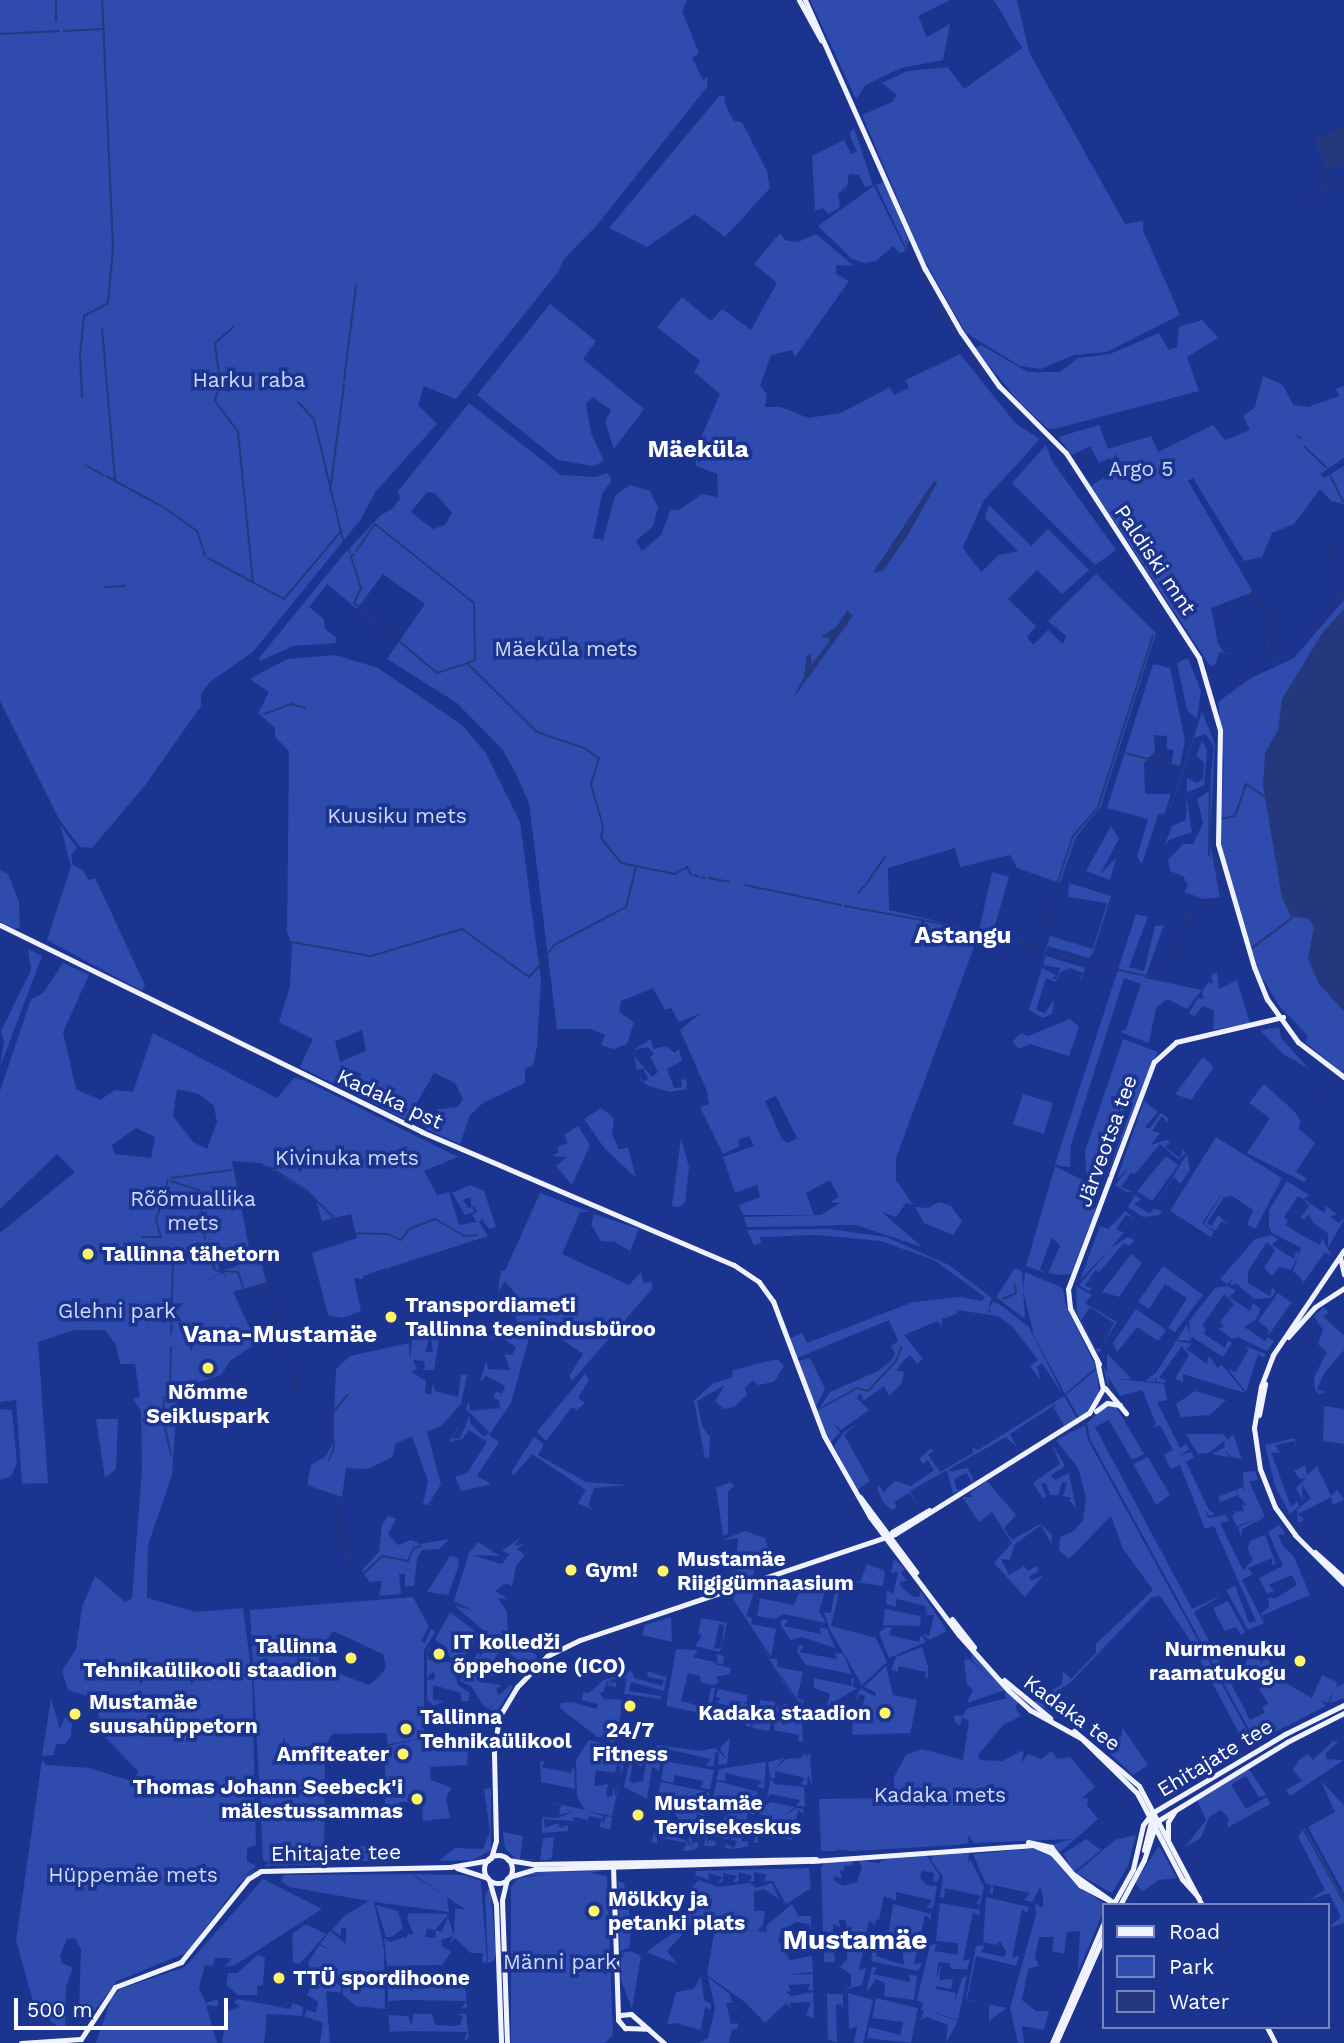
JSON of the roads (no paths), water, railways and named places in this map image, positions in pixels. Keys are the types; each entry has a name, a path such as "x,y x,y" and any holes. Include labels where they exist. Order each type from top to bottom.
{"main road":[{"name":"Paldiski mnt","path":"799,0 830,54"},
{"name":"Paldiski mnt","path":"806,0 925,269 968,344 999,386 1066,453 1199,658 1220,730 1220,856 1260,982 1270,1004 1311,1052"},
{"name":"Kadaka pst","path":"0,925 422,1132 734,1265 769,1292"},
{"name":"Paldiski mnt","path":"1260,982 1298,1042 1344,1077"},
{"path":"1269,1023 1276,1016 1270,1004"},
{"name":"Järveotsa tee","path":"1103,1393 1097,1362 1070,1308 1068,1289 1150,1068 1162,1051 1176,1042 1282,1018"},
{"path":"1269,1023 1284,1025 1298,1042"},
{"path":"1343,1252 1339,1266 1344,1275"},
{"path":"1343,1252 1289,1335 1261,1401 1262,1460 1270,1490 1287,1520 1344,1578"},
{"path":"1344,1288 1306,1309 1273,1355 1261,1386 1256,1447 1268,1492 1284,1521 1344,1584"},
{"name":"Kadaka tee","path":"769,1292 813,1412 870,1517 955,1626 1010,1690 1032,1709 1096,1749 1151,1804 1165,1842 1201,1903"},
{"path":"1096,1411 1103,1393"},
{"path":"1103,1393 1126,1413"},
{"path":"1071,1426 1090,1413 1103,1393"},
{"path":"501,2043 496,1904 484,1868 496,1841 494,1752 499,1717 517,1687 547,1656 580,1640 887,1536 1109,1402 1120,1405"},
{"name":"Kadaka tee","path":"866,1507 882,1524 887,1536"},
{"path":"869,1543 876,1531 870,1517"},
{"path":"882,1524 903,1527"},
{"path":"869,1543 897,1550 903,1527"},
{"name":"Ehitajate tee","path":"1117,1903 1144,1860 1155,1819 1166,1805 1344,1705"},
{"name":"Ehitajate tee","path":"1155,1819 1344,1713"},
{"name":"Kadaka tee","path":"1096,1749 1137,1793 1155,1819"},
{"path":"1137,1793 1143,1825 1155,1819"},
{"path":"1151,1804 1166,1805"},
{"path":"1147,1849 1154,1842 1165,1842 1168,1822 1177,1807"},
{"path":"1144,1860 1155,1819"},
{"name":"Ehitajate tee","path":"1116,1903 1135,1863 1143,1825"},
{"path":"496,1841 507,1859 508,1878 502,1900 507,2043"},
{"path":"508,1878 523,1871 570,1866 816,1859 1006,1846 1048,1850 1075,1881 1105,1899 1124,1885"},
{"name":"Ehitajate tee","path":"21,2043 81,2039 115,1987 187,1956 241,1886 261,1871 450,1867 489,1859 507,1859"},
{"path":"507,1859 598,1868 614,1865"},
{"path":"614,1865 620,2025 648,2029"},
{"name":"Ehitajate tee","path":"450,1867 488,1879 508,1878"},
{"path":"598,1868 613,1880"},
{"path":"1055,2043 1102,1927"},
{"path":"1058,2032 1102,1939"},
{"path":"617,1995 631,2014 664,2043"},
{"path":"620,2015 631,2014"},
{"path":"630,2027 631,2014"},
{"path":"1058,2032 1066,2043"}],"water":[{"path":"1344,126 1344,160 1327,171 1314,140"},
{"path":"934,481 937,483 907,536 883,571 873,573"},
{"path":"1344,609 1344,1011 1319,984 1308,959 1314,927 1309,919 1291,916 1282,898 1263,785 1265,753 1278,730 1282,699 1321,635"},
{"path":"847,610 853,616 794,697 804,677 807,655 811,653 811,665 829,642 830,638 821,637 842,623"}],"waterway":[{"path":"56,0 56,21"},
{"path":"82,397 80,355 84,316 108,303 113,248 102,0"},
{"path":"64,31 103,29"},
{"path":"0,34 59,31"},
{"path":"1320,173 1324,189"},
{"path":"1301,204 1344,175"},
{"path":"911,255 917,267"},
{"path":"921,275 962,346"},
{"path":"344,380 356,286"},
{"path":"233,327 215,343 220,382 215,401 238,432 253,582"},
{"path":"102,328 115,481"},
{"path":"970,354 986,376"},
{"path":"330,491 344,384"},
{"path":"298,402 314,419 343,541"},
{"path":"1297,436 1301,438"},
{"path":"1304,446 1326,467"},
{"path":"85,465 103,475"},
{"path":"1330,475 1343,502"},
{"path":"106,476 163,507"},
{"path":"165,508 197,531 205,556"},
{"path":"356,551 375,524 474,603 475,660 467,663"},
{"path":"208,558 284,599 342,530"},
{"path":"1322,544 1330,547 1333,559"},
{"path":"348,546 350,553"},
{"path":"354,554 351,557 361,588 354,603 437,673 467,663 537,732 584,748 599,758 591,785 603,826 601,838 621,863 675,874 687,867 691,875"},
{"path":"1334,566 1341,584"},
{"path":"1250,584 1265,610"},
{"path":"105,587 125,586"},
{"path":"1244,598 1254,591"},
{"path":"1304,641 1344,592"},
{"path":"1221,612 1242,600"},
{"path":"1271,612 1268,650 1273,657"},
{"path":"1056,887 1073,836 1098,807 1153,636"},
{"path":"1272,663 1296,649"},
{"path":"1230,682 1263,668"},
{"path":"264,714 291,704 305,708"},
{"path":"1124,753 1177,766"},
{"path":"1186,766 1200,770"},
{"path":"1209,855 1210,771"},
{"path":"1221,819 1235,816 1246,784 1267,798"},
{"path":"864,887 885,857"},
{"path":"1215,857 1223,896"},
{"path":"547,955 554,945 626,907 636,867"},
{"path":"694,875 699,877"},
{"path":"709,878 729,882"},
{"path":"745,885 841,905"},
{"path":"858,893 863,887"},
{"path":"1043,929 1052,903"},
{"path":"1183,937 1184,926 1203,905 1221,903"},
{"path":"845,906 976,930 1039,948"},
{"path":"1184,912 1191,916"},
{"path":"1252,948 1293,917"},
{"path":"291,942 371,956 462,929 529,977 540,965 539,957"},
{"path":"1171,963 1181,940"},
{"path":"1048,951 1085,961"},
{"path":"1090,963 1115,969"},
{"path":"1118,970 1156,978 1167,969"},
{"path":"542,1029 552,1034"},
{"path":"556,1034 581,1036"},
{"path":"1334,1081 1337,1077"},
{"path":"1324,1100 1330,1088"},
{"path":"268,1166 306,1190 337,1221 342,1233 387,1234 401,1240 409,1229 435,1219 464,1236 477,1235"},
{"path":"171,1178 231,1170"},
{"path":"235,1171 257,1243"},
{"path":"142,1237 161,1237 156,1221 168,1180"},
{"path":"171,1181 199,1190 205,1239"},
{"path":"206,1243 215,1270 220,1271"},
{"path":"169,1250 173,1260 171,1334"},
{"path":"261,1257 267,1283"},
{"path":"224,1271 238,1272 245,1293 268,1285"},
{"path":"1003,1299 1016,1293 1015,1285"},
{"path":"270,1291 272,1300"},
{"path":"990,1306 992,1300 999,1303"},
{"path":"273,1304 275,1308"},
{"path":"276,1313 278,1320"},
{"path":"280,1328 290,1363"},
{"path":"171,1347 170,1394 164,1398 163,1417 171,1455"},
{"path":"821,1408 857,1388 868,1391 896,1361 901,1347"},
{"path":"292,1371 298,1392"},
{"path":"329,1460 334,1447 331,1415 347,1395"},
{"path":"339,1500 335,1520 348,1549"},
{"path":"350,1553 350,1563 364,1573 382,1556 408,1561 413,1549 421,1546"},
{"path":"1304,1830 1344,1902"}],"place":[{"name":"Tallinna tähetorn","path":"88,1254"},
{"name":"Transpordiameti Tallinna teenindusbüroo","path":"391,1317"},
{"name":"Nõmme Seikluspark","path":"208,1368"},
{"name":"Gym!","path":"571,1570"},
{"name":"Mustamäe Riigigümnaasium","path":"663,1571"},
{"name":"IT kolledži õppehoone (ICO)","path":"439,1654"},
{"name":"Tallinna Tehnikaülikooli staadion","path":"351,1658"},
{"name":"Nurmenuku raamatukogu","path":"1300,1661"},
{"name":"24/7 Fitness","path":"630,1706"},
{"name":"Kadaka staadion","path":"885,1713"},
{"name":"Mustamäe suusahüppetorn","path":"75,1714"},
{"name":"Tallinna Tehnikaülikool","path":"406,1729"},
{"name":"Amfiteater","path":"403,1754"},
{"name":"Thomas Johann Seebeck'i mälestussammas","path":"417,1799"},
{"name":"Mustamäe Tervisekeskus","path":"638,1815"},
{"name":"Mölkky ja petanki plats","path":"594,1911"},
{"name":"TTÜ spordihoone","path":"279,1978"}],"district":[{"name":"Mäeküla","path":"698,450"},
{"name":"Astangu","path":"963,936"},
{"name":"Vana-Mustamäe","path":"280,1335"},
{"name":"Mustamäe","path":"855,1940"}],"park label":[{"name":"Harku raba","path":"249,380"},
{"name":"Argo 5","path":"1141,469"},
{"name":"Mäeküla mets","path":"566,649"},
{"name":"Kuusiku mets","path":"397,816"},
{"name":"Kivinuka mets","path":"347,1158"},
{"name":"Rõõmuallika mets","path":"193,1211"},
{"name":"Glehni park","path":"117,1311"},
{"name":"Kadaka mets","path":"940,1795"},
{"name":"Hüppemäe mets","path":"133,1875"},
{"name":"Männi park","path":"560,1962"}]}
